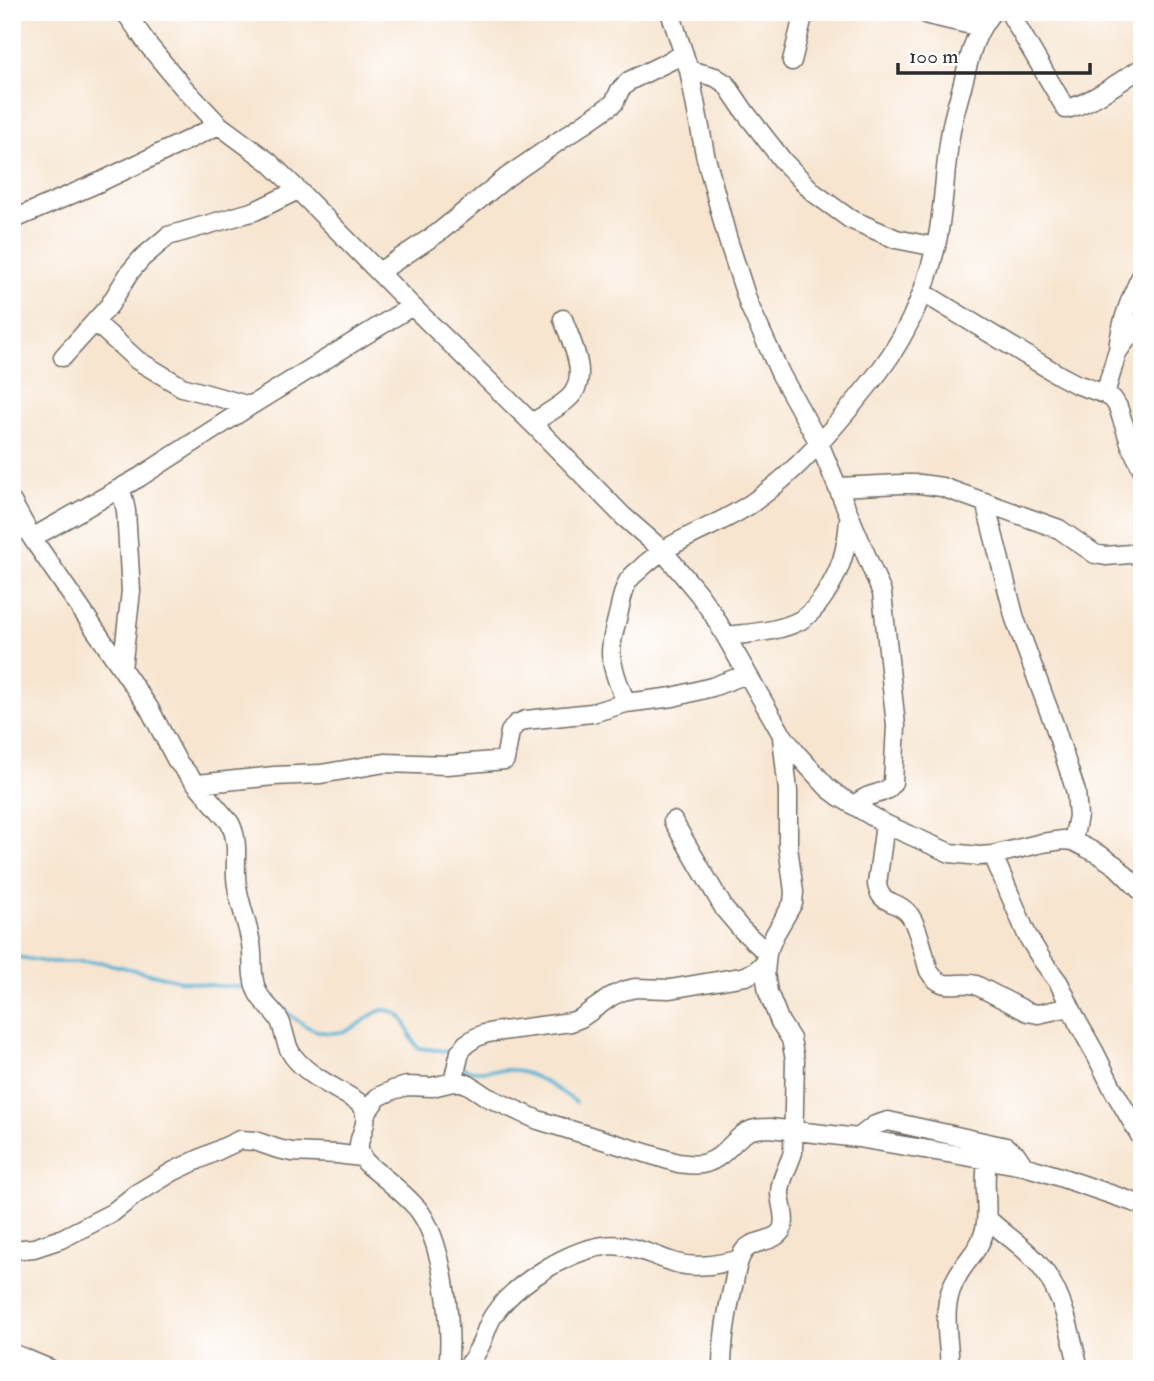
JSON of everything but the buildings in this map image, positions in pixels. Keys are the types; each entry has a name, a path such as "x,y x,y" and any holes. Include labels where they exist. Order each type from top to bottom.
{"street":[{"path":"125,12 182,86 219,125 268,162 299,190 623,516 662,550 698,593 727,636 781,733 828,788 886,824 950,853 993,855 1042,843 1073,841 1116,866 1142,892"},
{"path":"670,12 686,62 708,166 727,237 749,305 781,374 819,443 882,593 896,726 892,786 854,805"},
{"path":"792,61 804,12"},
{"path":"925,12 928,15 981,27"},
{"path":"626,703 611,653 623,592 629,580 662,550 723,520 778,484 858,400 906,332 936,247 952,126 973,44 992,12"},
{"path":"1009,12 1066,109 1094,97 1142,68"},
{"path":"379,272 438,233 506,177 614,103 620,90 629,81 686,62 726,85 783,161 823,200 850,219 896,239 936,247"},
{"path":"12,220 100,182 219,125"},
{"path":"63,357 109,306 130,272 156,244 168,236 255,211 299,190"},
{"path":"1105,394 1125,311 1142,274"},
{"path":"922,292 1059,375 1113,399 1142,469"},
{"path":"32,538 121,488 412,306"},
{"path":"532,423 570,397 577,385 577,356 563,319"},
{"path":"1117,353 1142,320"},
{"path":"95,322 137,360 182,387 250,405"},
{"path":"838,487 920,484 942,487 1059,529 1095,554 1142,554"},
{"path":"121,488 126,512 131,591 122,668"},
{"path":"12,502 32,538 149,708 177,761 230,823 236,835 235,878 252,945 253,978 259,997 280,1022 293,1057 307,1070 358,1102 366,1113 359,1145 361,1157"},
{"path":"985,502 1015,619 1076,792 1078,816 1073,841"},
{"path":"727,636 789,625 811,612 831,586 842,565 848,542 850,515"},
{"path":"198,784 321,774 385,763 447,765 505,760 510,732 516,724 526,720 592,713 626,703 673,697 747,674"},
{"path":"453,1082 460,1052 466,1044 484,1034 571,1022 612,996 635,988 670,989 746,976 757,970 793,903 788,846 788,791 781,733"},
{"path":"673,821 725,910 766,957 768,992 780,1023 790,1039 795,1060 793,1152 780,1190 783,1225 776,1235 744,1250 739,1260 727,1310 722,1369"},
{"path":"886,824 878,890 882,898 903,908 911,917 933,978 945,985 976,985 1028,1012 1038,1014 1070,1007"},
{"path":"993,855 1027,935 1059,983 1113,1089 1142,1139"},
{"path":"366,1113 378,1097 393,1090 407,1086 432,1087 462,1082 487,1097 538,1120 678,1163 705,1164 719,1157 746,1132 758,1128 793,1130 858,1138 1024,1166 1142,1205"},
{"path":"858,1138 875,1125 888,1121 1006,1147 1016,1154 1024,1166"},
{"path":"12,1250 34,1248 61,1239 112,1213 136,1194 174,1171 240,1140 255,1140 292,1153 361,1157 400,1190 418,1210 429,1228 438,1252 449,1317 449,1369"},
{"path":"950,1369 946,1322 948,1296 959,1272 981,1242 987,1218 987,1159"},
{"path":"987,1218 1031,1255 1052,1281 1065,1309 1079,1369"},
{"path":"466,1369 500,1306 533,1278 578,1253 601,1246 620,1245 649,1252 677,1264 708,1265 739,1260"},
{"path":"12,1353 50,1369"}],"waterway":[{"path":"12,956 46,962 100,962 182,981 249,987"},
{"path":"274,1000 301,1023 321,1032 332,1033 344,1031 378,1012 388,1010 403,1019 418,1048 446,1051 452,1056"},
{"path":"462,1067 472,1071 505,1070 529,1074 576,1102"}]}
